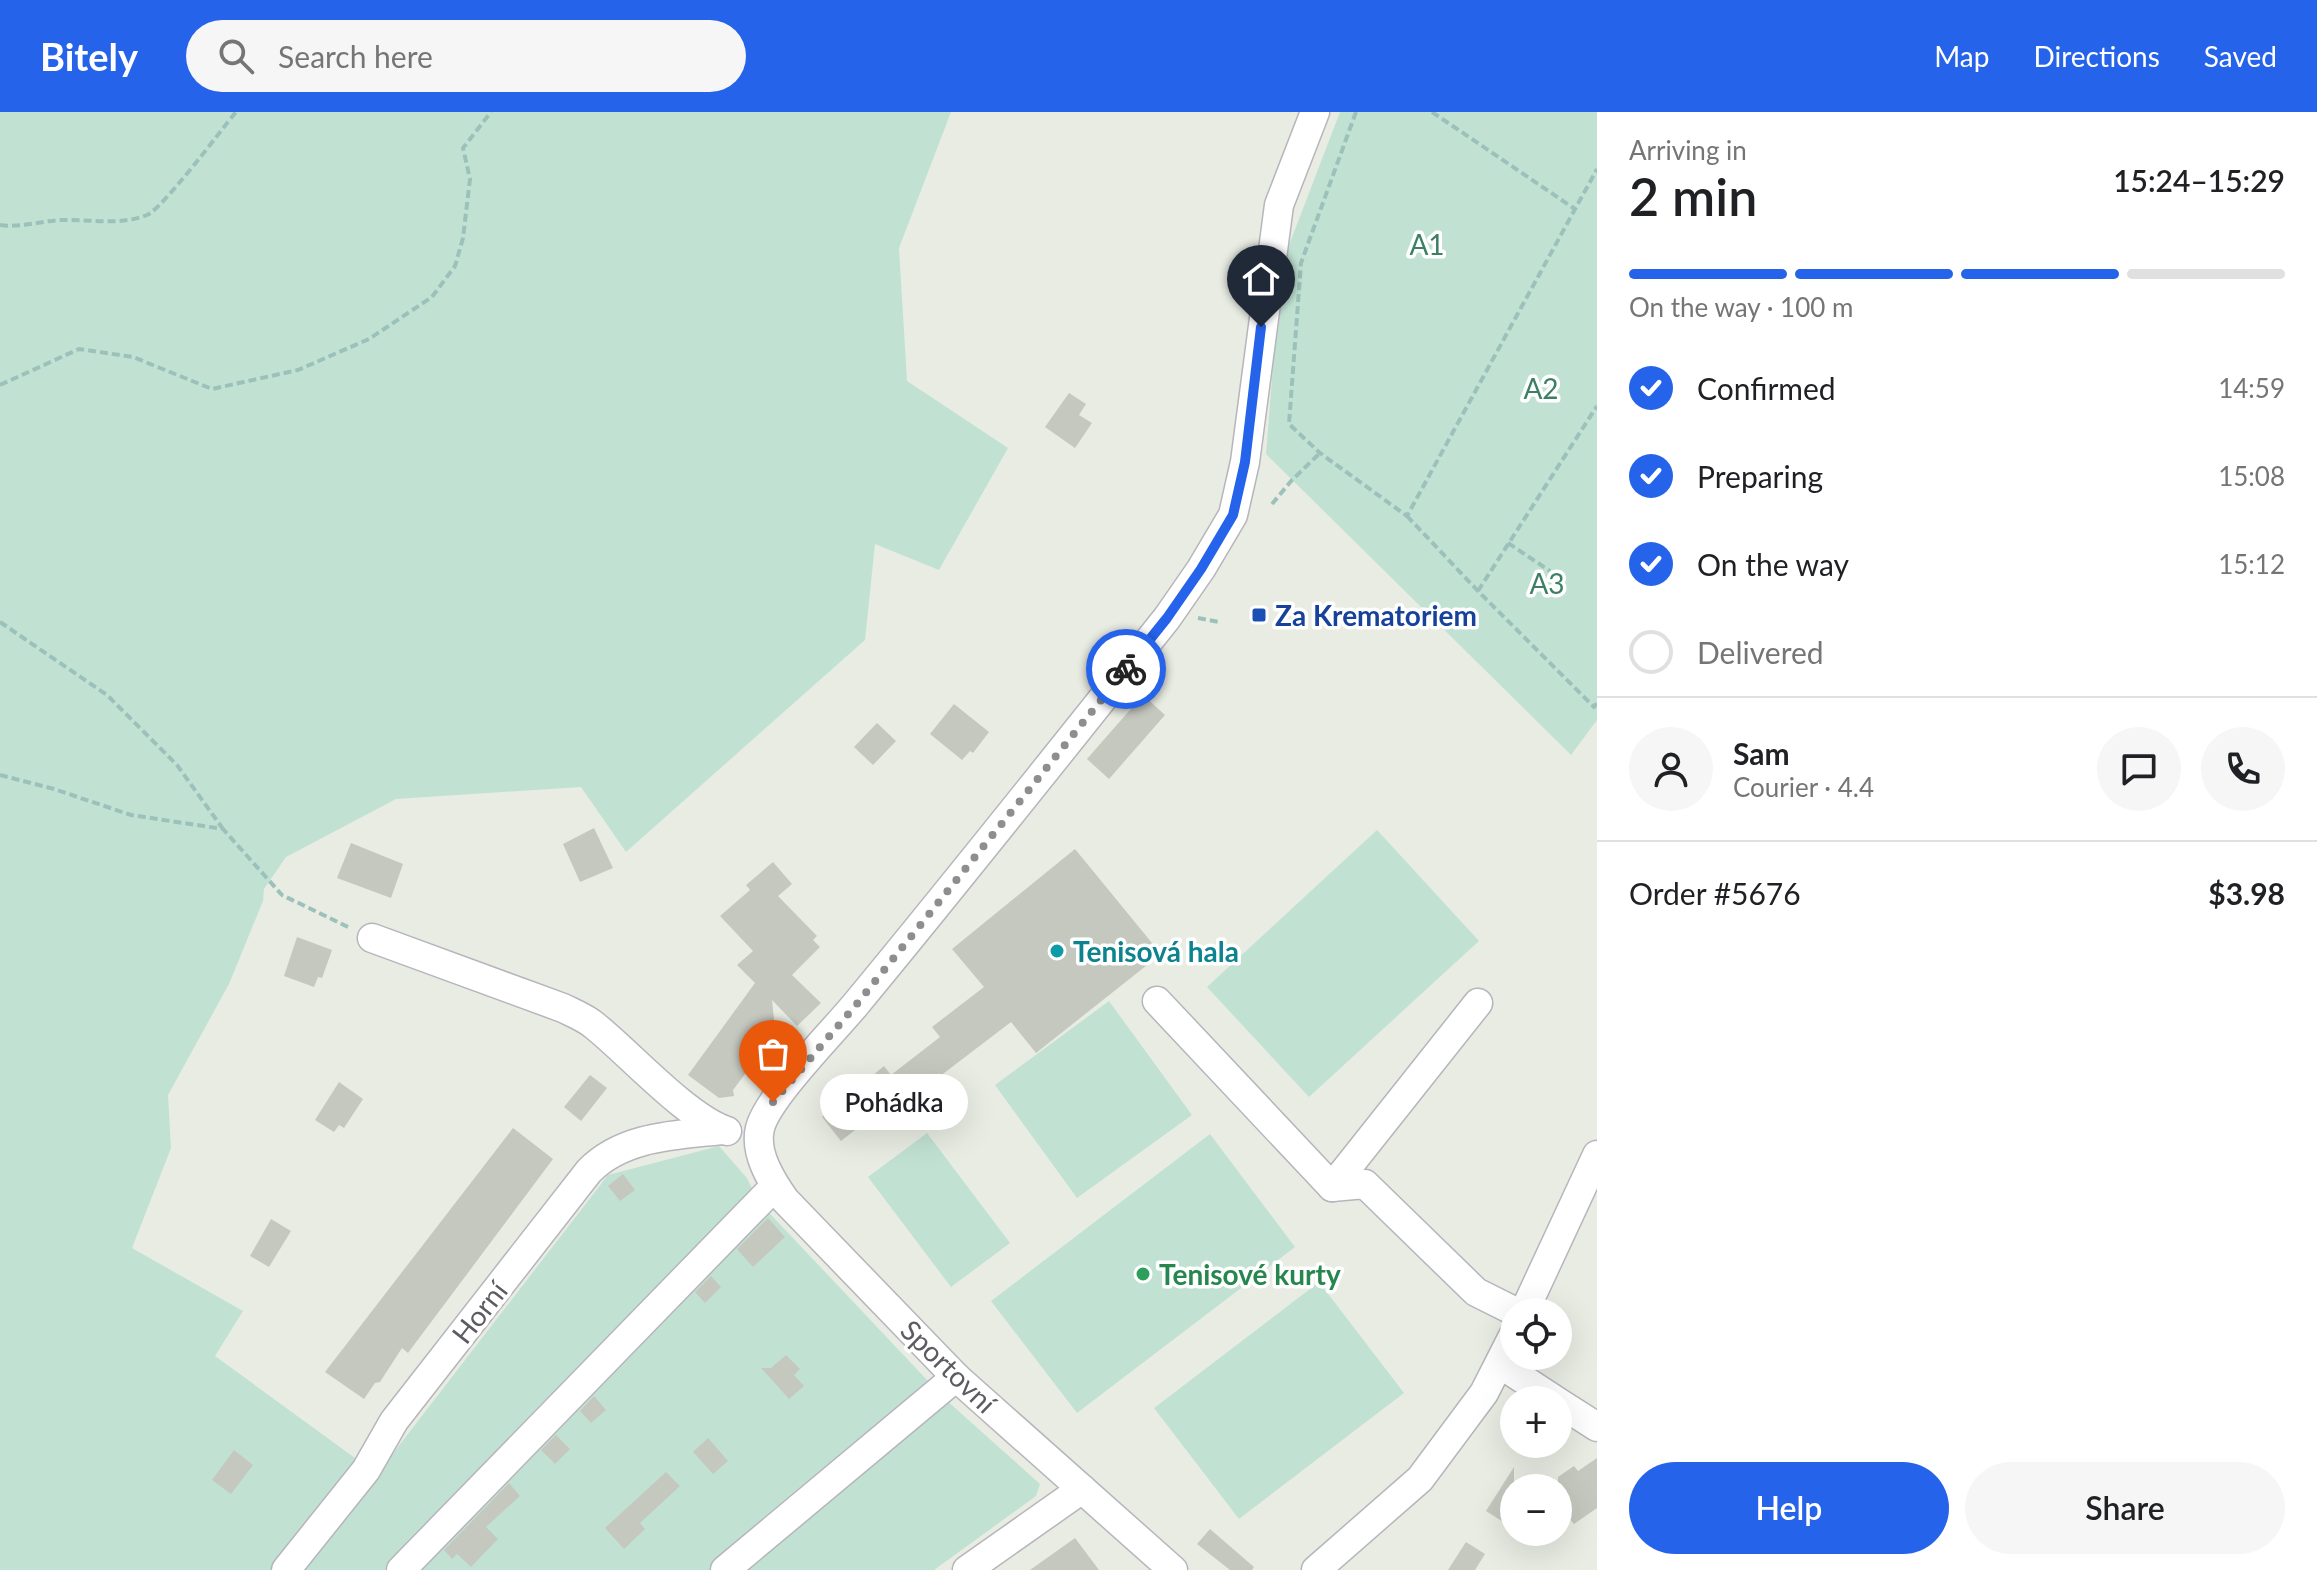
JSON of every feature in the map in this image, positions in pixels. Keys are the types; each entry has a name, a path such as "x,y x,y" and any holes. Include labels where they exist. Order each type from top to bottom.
{"street":[{"path":"372,938 563,1008 592,1023 675,1097 722,1130 759,1137 773,1102 865,993 1167,618 1233,515 1245,462 1279,205 1315,112"},
{"path":"1157,1001 1332,1187"},
{"path":"1332,1187 1478,1003"},
{"name":"Horní","path":"286,1570 366,1470 394,1421 589,1171 601,1159 620,1148 649,1140 722,1130"},
{"name":"Sportovní","path":"759,1137 761,1155 785,1200 956,1377 1173,1570"},
{"path":"1531,1298 1597,1155"},
{"path":"1332,1187 1365,1184 1476,1292 1500,1304"},
{"path":"401,1570 775,1186"},
{"path":"1316,1570 1420,1479 1484,1393 1500,1364"},
{"path":"1509,1370 1534,1386"},
{"path":"725,1570 956,1377"},
{"path":"1572,1411 1597,1427"},
{"path":"967,1570 1082,1489"}],"path":[{"path":"0,225 14,227 61,220 103,223 149,214 236,112"},
{"path":"0,385 79,349 133,357 212,389 298,370 369,339 432,297 455,266 463,238 470,179 463,148 491,112"},
{"path":"1356,112 1301,263 1289,424 1320,453 1407,516 1594,707 1597,703"},
{"path":"1432,112 1575,209"},
{"path":"1407,516 1597,169"},
{"path":"1478,591 1597,406"},
{"path":"1272,504 1320,453"},
{"path":"1508,543 1550,571"},
{"path":"0,622 107,695 177,765 223,829 282,895 372,938"},
{"path":"0,775 131,815 223,829"}],"green space":[{"path":"0,112 951,112 899,248 907,381 1008,448 939,570 875,544 865,640 626,852 581,787 396,799 286,857 264,889 263,901 229,984 168,1095 171,1148 132,1248 243,1311 215,1356 377,1474 608,1175 719,1146 747,1178 758,1201 945,1399 1040,1484 1036,1496 934,1570 0,1570"},
{"path":"1340,112 1597,112 1597,720 1571,755 1266,454 1281,266"},
{"path":"1377,830 1479,941 1309,1097 1207,987"},
{"path":"1109,1001 1192,1115 1077,1198 995,1085"},
{"path":"927,1133 1010,1243 951,1287 868,1177"},
{"name":"Tenisové kurty","path":"1210,1134 1295,1247 1077,1413 991,1301"},
{"name":"Tenisové kurty","path":"1319,1282 1404,1393 1239,1519 1154,1408"}],"building":[{"path":"1069,393 1086,404 1079,415 1092,423 1075,448 1045,427"},
{"path":"1143,695 1165,715 1109,779 1087,759"},
{"path":"954,704 989,732 973,753 970,751 962,760 930,734"},
{"path":"877,723 896,741 873,765 854,747"},
{"path":"594,828 613,868 580,882 563,844"},
{"path":"351,843 403,864 391,898 337,878"},
{"name":"Tenisová hala","path":"1075,849 1161,954 1036,1053 1011,1022 893,1112 869,1119 841,1141 822,1117 884,1066 891,1075 940,1037 932,1027 984,987 952,949"},
{"path":"773,862 792,884 778,896 817,936 813,940 820,947 792,975 821,1003 797,1026 772,1000 776,1039 770,1040 756,1060 757,1069 748,1070 733,1090 734,1096 719,1098 688,1075 755,983 737,965 753,951 720,916 750,890 746,885"},
{"path":"297,937 332,950 322,978 318,977 314,987 284,976"},
{"path":"590,1075 607,1088 581,1121 564,1107"},
{"path":"339,1082 363,1099 344,1128 339,1125 334,1132 315,1120"},
{"path":"513,1128 553,1159 408,1353 402,1348 380,1382 375,1383 364,1399 325,1372"},
{"path":"623,1174 635,1190 620,1201 608,1186"},
{"path":"768,1218 785,1237 753,1267 737,1249"},
{"path":"271,1219 291,1231 269,1267 250,1256"},
{"path":"711,1276 721,1287 705,1303 695,1292"},
{"path":"786,1355 800,1369 794,1375 804,1386 789,1399 761,1368 771,1368"},
{"path":"594,1396 606,1410 591,1423 580,1411"},
{"path":"556,1435 570,1449 555,1464 541,1450"},
{"path":"708,1438 728,1461 713,1474 693,1452"},
{"path":"234,1450 253,1465 231,1494 212,1480"},
{"path":"1597,1458 1597,1508 1574,1524 1572,1474 1562,1474 1574,1466 1578,1471"},
{"path":"666,1472 680,1486 640,1523 645,1529 624,1549 605,1528"},
{"path":"509,1483 520,1496 486,1527 498,1539 471,1567 457,1554 452,1559 444,1550"},
{"path":"1500,1489 1500,1520 1486,1511"},
{"path":"1210,1529 1254,1567 1252,1570 1230,1570 1197,1544"},
{"path":"1075,1538 1099,1570 1030,1570"},
{"path":"1466,1542 1485,1554 1475,1570 1448,1570"}],"way so far":[{"path":"773,1102 856,1005 1126,669"}],"place":[{"name":"Za Krematoriem","path":"1259,615"},
{"name":"Tenisová hala","path":"1057,951"},
{"name":"Pohádka","path":"773,1102"},
{"name":"Tenisové kurty","path":"1143,1274"}],"route":[{"path":"1126,669 1167,618 1233,515 1245,462 1261,327"}],"park label":[{"name":"A1","path":"1427,244"},
{"name":"A2","path":"1541,388"},
{"name":"A3","path":"1547,583"}]}
